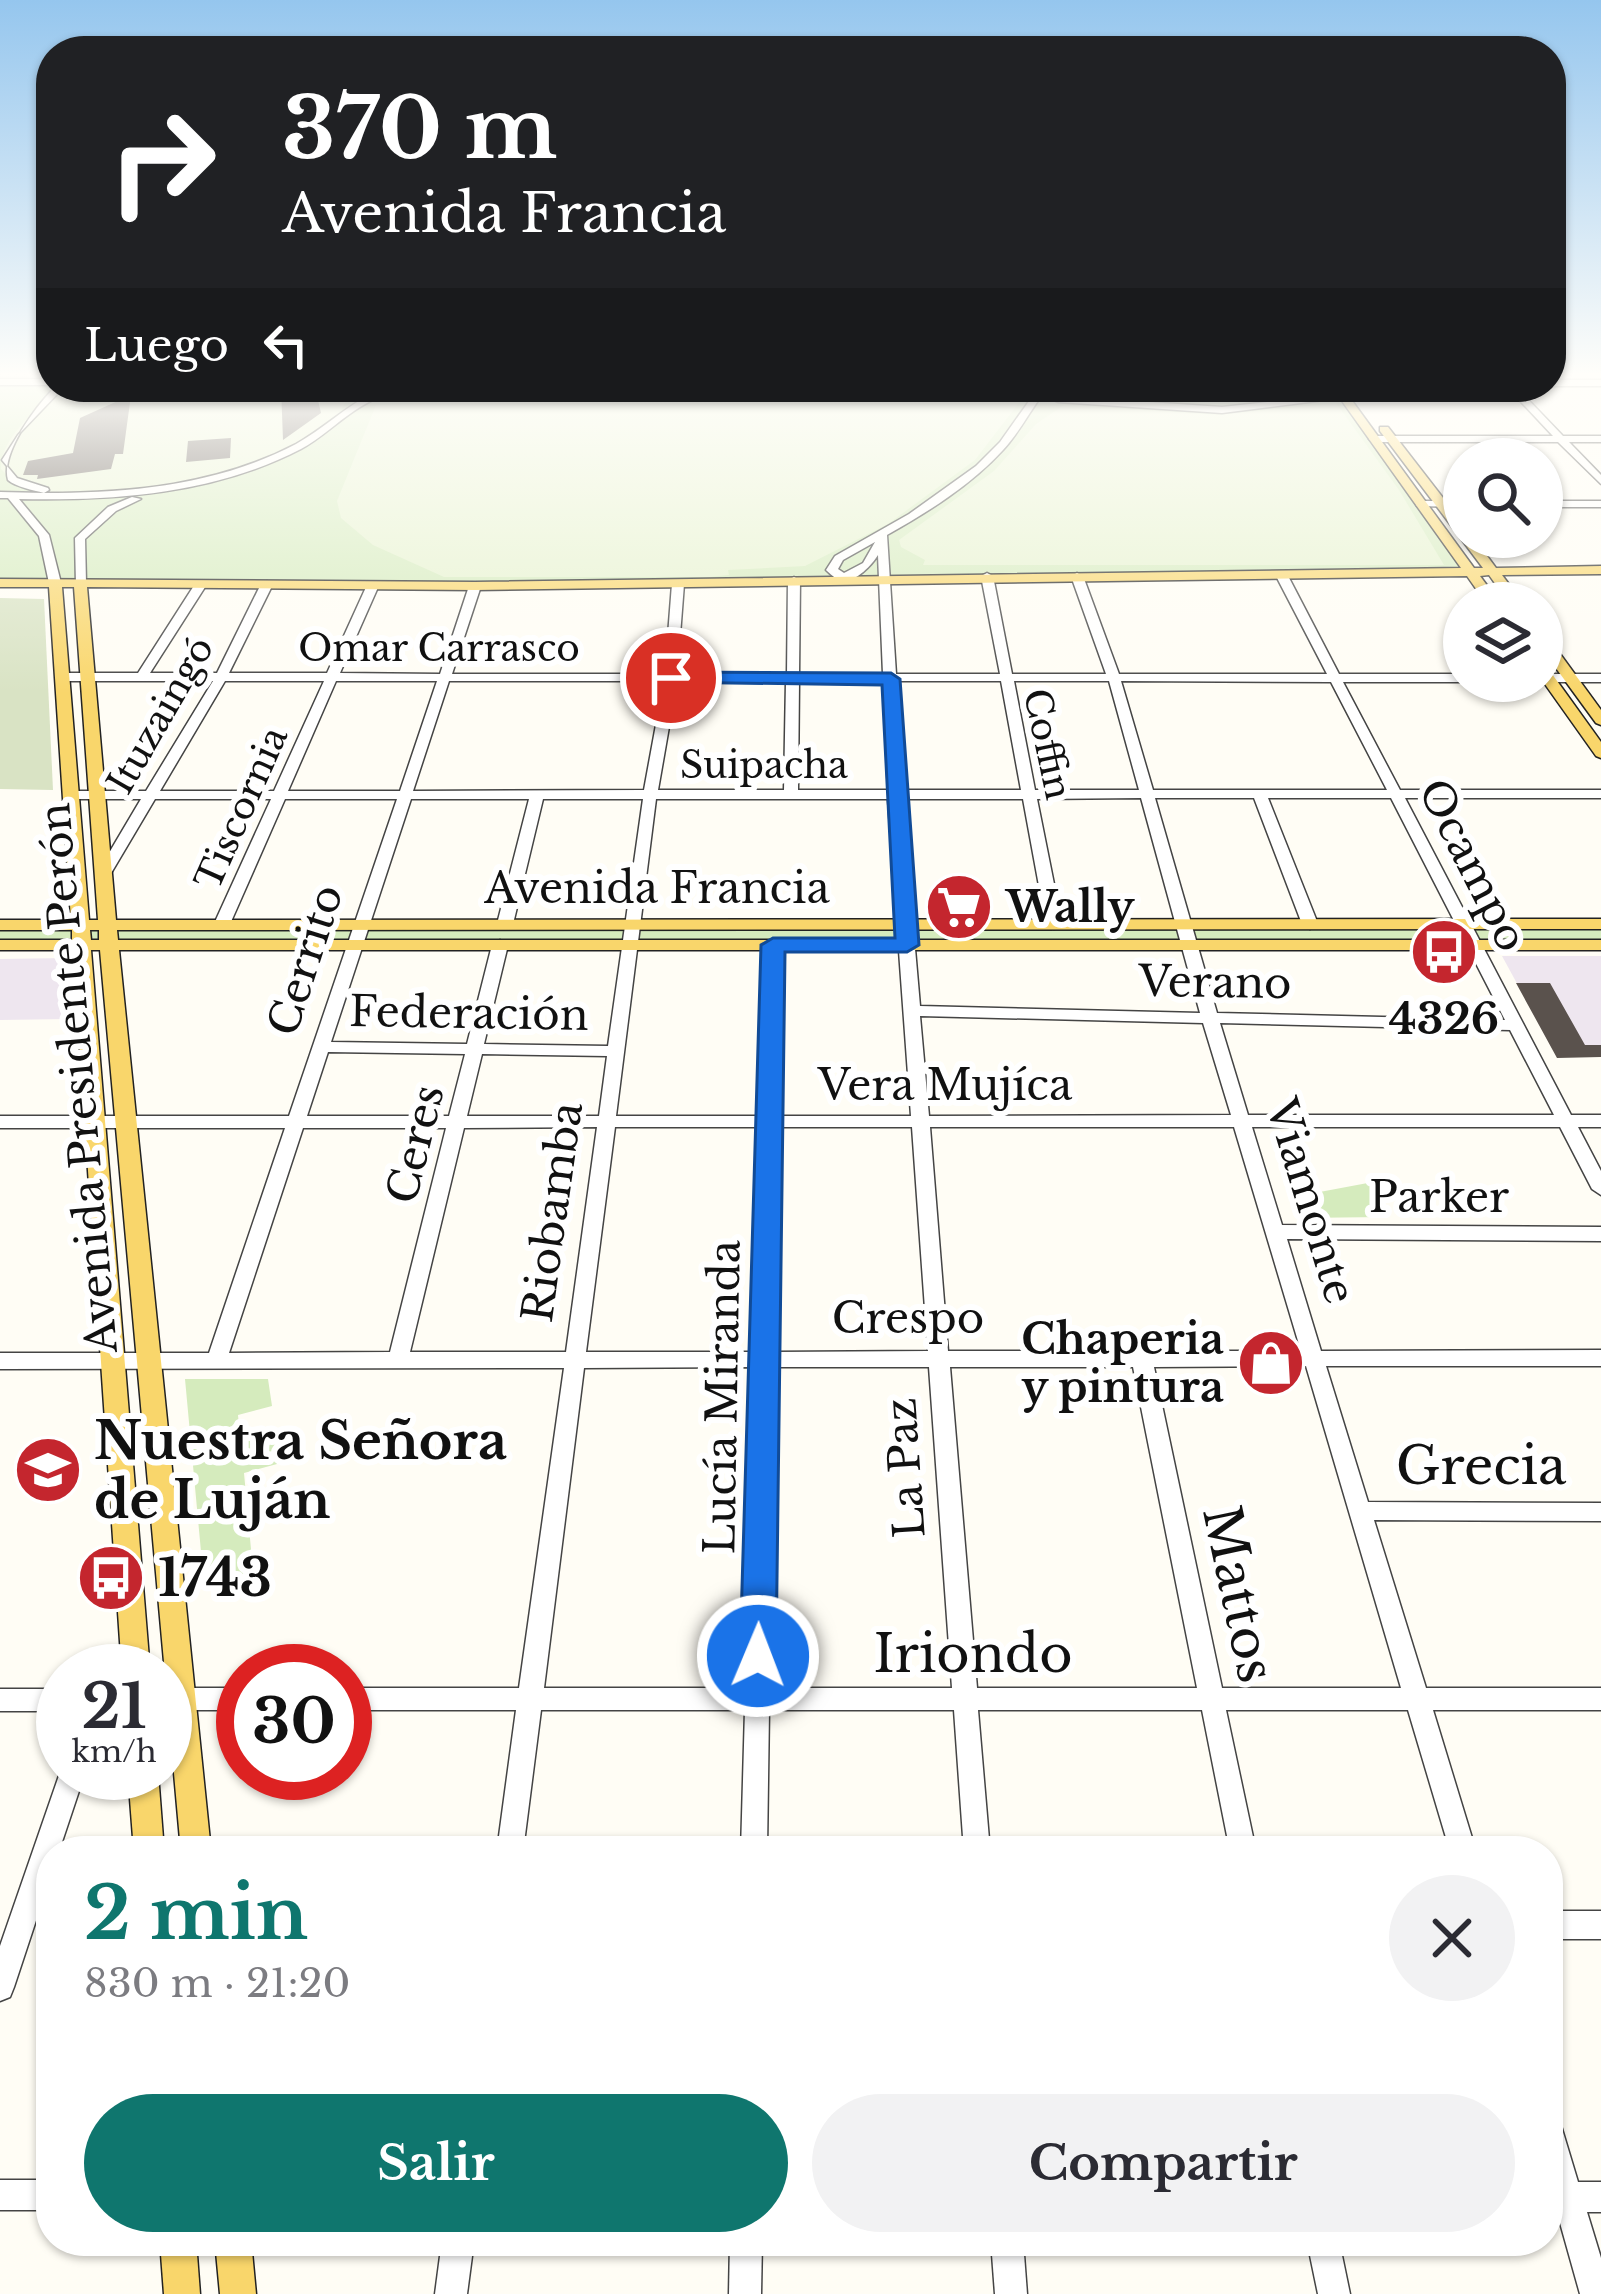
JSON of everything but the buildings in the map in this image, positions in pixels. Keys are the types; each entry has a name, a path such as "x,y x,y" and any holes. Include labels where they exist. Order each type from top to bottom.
{"main road":[{"path":"1403,479 1478,582"},
{"path":"1423,479 1442,504"},
{"path":"1483,558 1501,582"},
{"path":"0,583 475,586 885,577 1601,574"},
{"name":"Avenida Presidente Perón","path":"55,583 134,1644"},
{"name":"Avenida Presidente Perón","path":"80,583 169,1644"},
{"path":"1563,668 1601,720"},
{"path":"1563,702 1601,754"},
{"name":"Avenida Francia","path":"0,945 81,934 107,923 505,924 773,945 1054,924 1601,924"},
{"name":"Avenida Francia","path":"0,925 81,934 109,945 500,945 632,934 906,934 1189,945 1601,945"},
{"path":"145,1800 148,1836"},
{"name":"Avenida Presidente Perón","path":"188,1800 194,1836"},
{"path":"179,2256 182,2294"},
{"path":"234,2256 238,2294"}],"street":[{"path":"15,479 40,489 116,495"},
{"path":"80,583 78,550 91,523 112,509 214,479"},
{"path":"887,533 867,565 843,578 833,564 963,479"},
{"path":"4,493 116,495 172,489"},
{"path":"4,493 44,535 55,583"},
{"path":"1421,504 1442,504"},
{"path":"1563,504 1601,504"},
{"name":"La Paz","path":"887,533 896,795 976,1836"},
{"name":"Ocampo","path":"1281,574 1601,1189"},
{"name":"Coffin","path":"987,576 1054,924"},
{"name":"Viamonte","path":"1077,576 1114,678 1210,1018 1459,1836"},
{"path":"791,795 794,580"},
{"path":"141,678 201,584"},
{"name":"Ituzaingó","path":"103,875 220,679 267,584"},
{"name":"Riobamba","path":"512,1836 650,796 671,678 678,584"},
{"name":"Tiscornia","path":"222,923 373,585"},
{"name":"Cerrito","path":"216,1361 475,586"},
{"name":"Omar Carrasco","path":"62,677 1443,679"},
{"path":"1563,677 1601,678"},
{"path":"1258,794 1310,924"},
{"name":"Suipacha","path":"70,795 1601,794"},
{"path":"505,924 537,796"},
{"name":"Ceres","path":"398,1360 500,945"},
{"name":"Lucía Miranda","path":"754,1836 773,945"},
{"name":"Verano","path":"912,1011 1516,1025"},
{"name":"Federación","path":"320,1046 616,1051"},
{"name":"Vera Mujíca","path":"0,1122 1601,1121"},
{"name":"Parker","path":"1276,1232 1601,1234"},
{"name":"Mattos","path":"1142,1356 1240,1836"},
{"name":"Crespo","path":"0,1361 1601,1358"},
{"name":"Grecia","path":"1360,1511 1601,1512"},
{"name":"Iriondo","path":"372,1699 1601,1699"},
{"path":"0,1700 36,1700"},
{"path":"51,1836 63,1800"},
{"path":"0,1987 36,1880"},
{"path":"1563,1925 1601,1925"},
{"path":"0,2195 36,2195"},
{"path":"1563,2197 1601,2198"},
{"path":"1563,2210 1596,2294"},
{"path":"451,2294 456,2256"},
{"path":"745,2294 746,2256"},
{"path":"1008,2256 1011,2294"},
{"path":"1326,2256 1334,2294"}],"shaded area":[{"path":"1502,956 1601,956 1601,1057 1557,1057"},
{"path":"66,958 68,1019 0,1020 0,959"}],"green space":[{"path":"0,479 1403,479 1443,534 1443,558 1460,558 1470,572 678,584 0,583"},
{"path":"17,479 207,479 124,494 72,495 29,487"},
{"path":"346,479 949,479 888,524 805,566 728,570 729,575 710,577 444,577 373,545 341,518 337,501"},
{"path":"983,479 1391,479 1444,565 923,565 925,560 901,547 899,540"},
{"path":"0,598 44,599 53,790 0,789"},
{"path":"1601,924 1601,945 0,945 0,925"},
{"path":"1373,1182 1384,1217 1299,1218 1293,1197"},
{"path":"185,1379 268,1379 272,1406 238,1415 240,1438 273,1431 277,1464 244,1473 253,1571 204,1584"}],"place":[{"name":"Wally","path":"959,907"},
{"name":"4326","path":"1444,952"},
{"name":"Chaperia y pintura","path":"1271,1363"},
{"name":"Nuestra Señora de Luján","path":"48,1470"},
{"name":"1743","path":"111,1578"}],"route":[{"path":"671,678 891,679 907,945 773,945 758,1656"}]}
